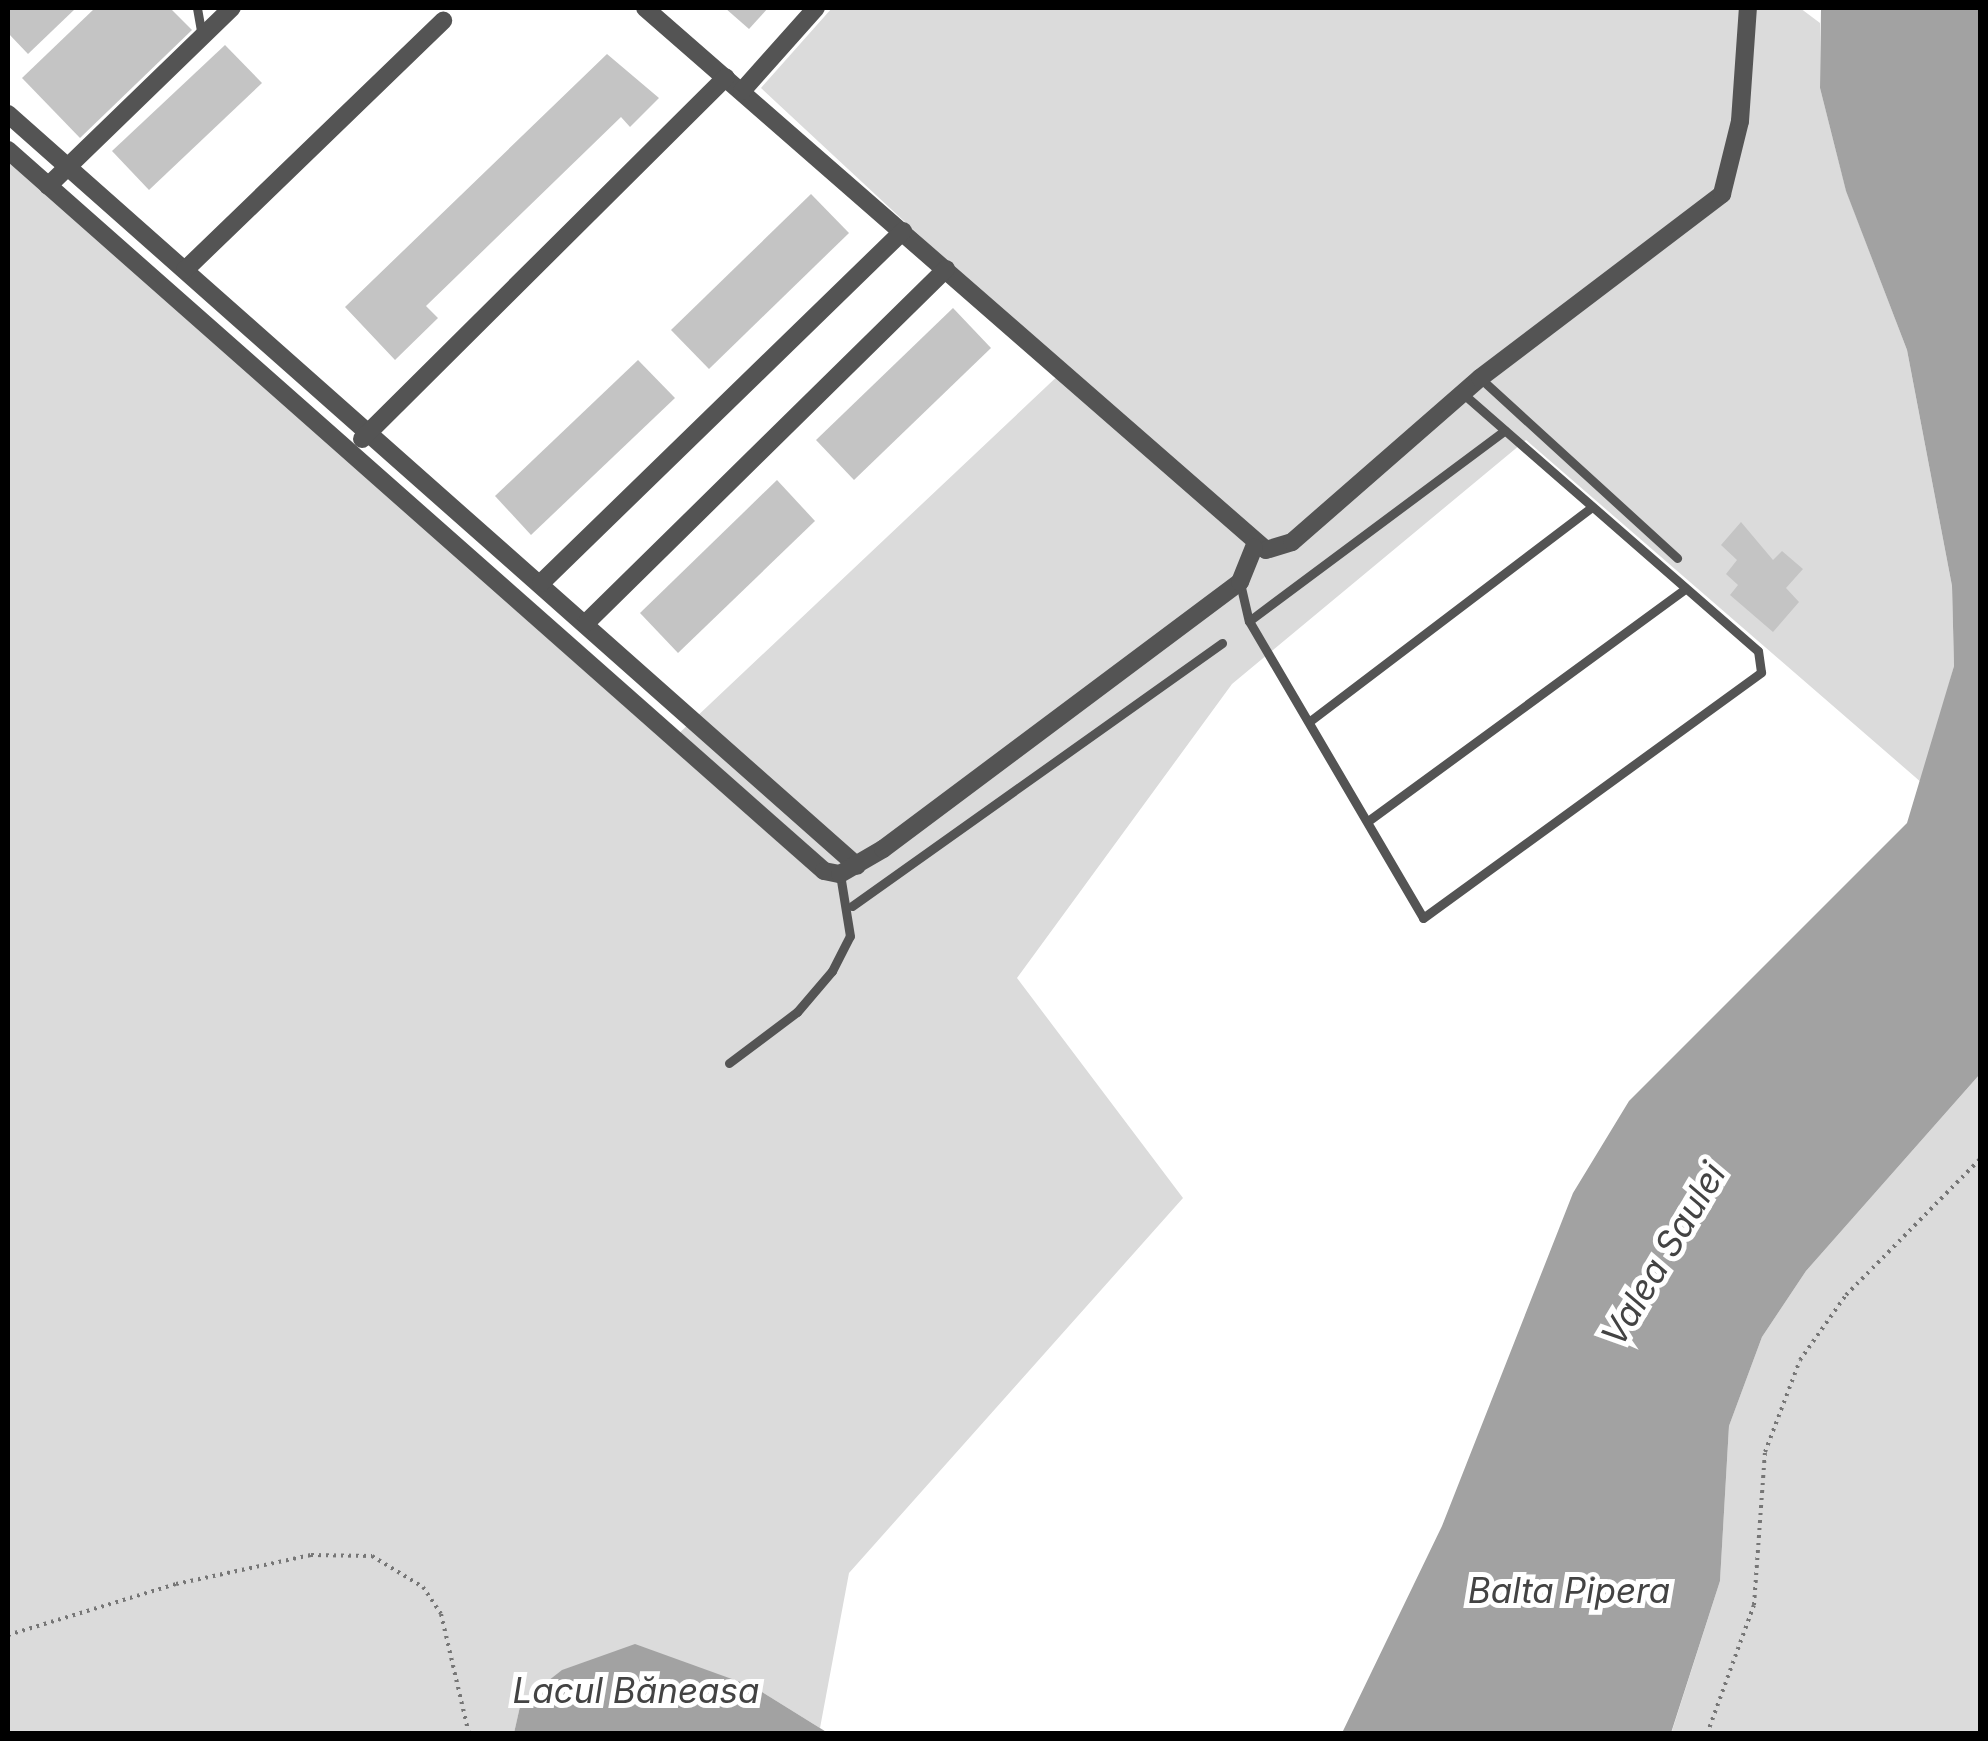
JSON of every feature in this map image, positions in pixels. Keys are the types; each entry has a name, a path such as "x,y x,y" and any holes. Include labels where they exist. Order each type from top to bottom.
{"street":[{"path":"48,186 232,8"},
{"path":"645,8 903,231 1254,548"},
{"path":"742,91 816,8"},
{"path":"1254,548 1292,542 1462,392 1722,194 1740,121 1748,8"},
{"path":"185,270 443,21"},
{"path":"350,450 726,78"},
{"path":"8,114 586,623 848,870"},
{"path":"8,150 816,866 848,870 1240,582 1254,548"},
{"path":"540,584 903,231"},
{"path":"586,623 946,270"},
{"path":"279,388 296,368"}],"lane":[{"path":"197,8 202,36"},
{"path":"1480,378 1677,558"},
{"path":"1240,582 1250,621 1418,913 1432,919 1765,667 1685,589 1462,392"},
{"path":"1250,621 1505,430"},
{"path":"1310,721 1592,507"},
{"path":"1368,821 1685,589"},
{"path":"852,906 1222,642"},
{"path":"729,1063 816,994 850,936 848,870"}],"path":[{"path":"1707,1734 1754,1605 1765,1452 1800,1360 1846,1296 1980,1159"},
{"path":"8,1635 176,1584 311,1555 372,1556 424,1587 441,1614 469,1734"}],"shaded area":[{"path":"832,8 1800,8 1820,23 1820,88 1846,190 1907,350 1952,586 1954,666 1922,783 1526,440 1232,684 1017,978 1183,1198 849,1573 820,1728 754,1687 521,1702 514,1733 8,1733 8,141 674,738 1064,370 761,88"},
{"path":"1980,1074 1980,1733 1671,1734 1720,1581 1729,1426 1762,1337 1806,1271"}],"water":[{"name":"Balta Pipera","path":"1821,8 1980,8 1980,1074 1806,1271 1762,1337 1729,1426 1720,1581 1671,1733 1342,1733 1442,1526 1573,1193 1629,1101 1907,823 1954,666 1952,586 1907,350 1846,191 1820,88"},
{"name":"Lacul Băneasa","path":"635,1644 754,1687 828,1733 514,1733 521,1702 562,1670"}],"building":[{"path":"8,8 76,8 28,54 8,33"},
{"path":"95,8 170,8 192,30 80,138 22,78"},
{"path":"725,8 768,8 749,29"},
{"path":"225,45 262,83 149,190 112,151"},
{"path":"607,54 659,98 630,127 621,117 426,306 438,318 395,360 345,307"},
{"path":"811,194 849,233 709,369 671,330"},
{"path":"953,308 991,348 854,480 816,440"},
{"path":"638,360 675,398 531,535 495,496"},
{"path":"777,480 815,521 678,653 640,613"},
{"path":"1741,522 1773,560 1782,551 1803,569 1786,588 1799,602 1773,632 1730,595 1738,585 1726,574 1737,560 1721,545"}],"water label":[{"name":"Valea Saulei","path":"1663,1254"}]}
